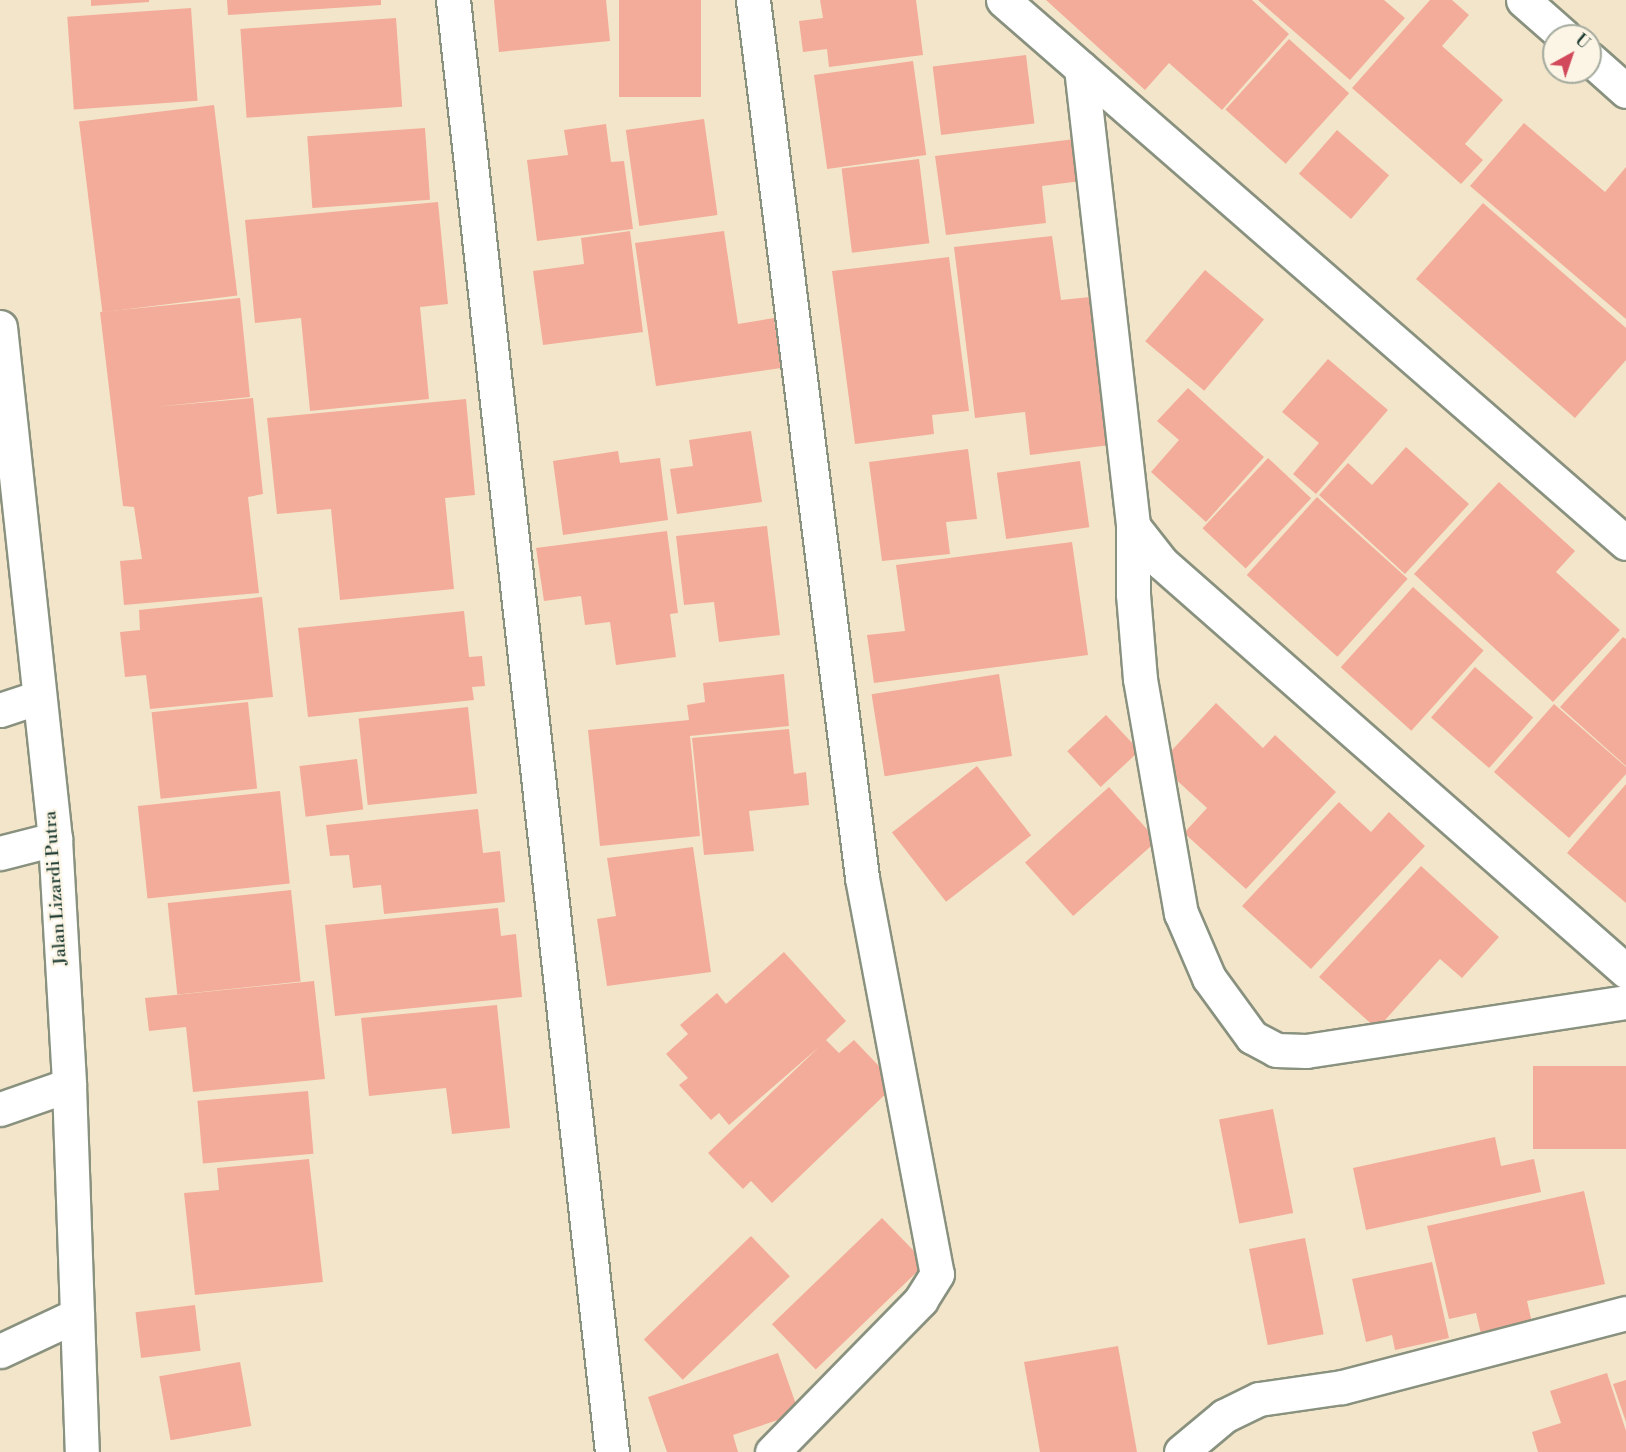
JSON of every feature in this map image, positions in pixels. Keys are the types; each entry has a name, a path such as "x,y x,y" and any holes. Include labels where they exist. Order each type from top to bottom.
{"street":[{"path":"453,0 612,1452"},
{"path":"753,0 862,878 937,1274 921,1300 772,1452"},
{"path":"1003,0 1626,543"},
{"path":"1523,0 1550,24"},
{"path":"1082,68 1133,526 1133,594 1140,679 1181,913 1209,978 1252,1037 1276,1050 1306,1051 1626,1002"},
{"path":"1602,70 1626,91"},
{"name":"Jalan Lizardi Putra","path":"0,327 54,839 69,1085 82,1452"},
{"path":"1133,526 1162,563 1626,971"},
{"path":"0,711 39,697"},
{"path":"0,853 54,839"},
{"path":"0,1109 69,1085"},
{"path":"1181,1452 1224,1416 1259,1399 1342,1387 1626,1313"},
{"path":"0,1351 77,1316"}],"building":[{"path":"91,0 149,0 149,2 91,6"},
{"path":"227,0 381,0 381,5 228,15"},
{"path":"494,0 606,0 610,41 499,52"},
{"path":"619,0 701,0 701,97 619,97"},
{"path":"820,0 916,0 923,55 829,67 827,49 803,52 799,21 823,18"},
{"path":"1046,0 1252,0 1289,34 1222,110 1169,63 1145,90"},
{"path":"1258,0 1384,0 1405,18 1350,80"},
{"path":"1430,0 1452,0 1469,15 1442,46 1503,100 1465,144 1483,160 1461,184 1352,88"},
{"path":"191,8 197,101 74,109 67,17"},
{"path":"396,18 402,107 247,118 240,29"},
{"path":"1289,39 1349,93 1286,164 1225,110"},
{"path":"1026,55 1034,123 941,135 933,66"},
{"path":"913,61 926,155 827,169 814,75"},
{"path":"214,105 237,296 102,312 79,122"},
{"path":"704,119 717,215 639,226 626,130"},
{"path":"1524,123 1605,192 1626,167 1626,319 1470,186"},
{"path":"606,124 611,162 624,161 633,229 537,241 527,160 568,155 564,130"},
{"path":"425,128 430,200 312,208 307,136"},
{"path":"1337,130 1389,175 1351,219 1299,174"},
{"path":"1075,139 1081,181 1042,186 1046,223 946,235 935,156"},
{"path":"919,159 929,243 852,253 842,169"},
{"path":"438,202 448,304 420,307 429,399 310,411 301,318 255,323 245,220"},
{"path":"1483,203 1626,328 1626,360 1575,418 1416,279"},
{"path":"630,231 643,332 543,345 533,271 584,264 581,238"},
{"path":"724,231 738,324 774,318 781,368 656,386 635,243"},
{"path":"1052,236 1061,300 1100,296 1118,444 1030,455 1025,412 975,418 954,247"},
{"path":"949,257 969,411 932,415 934,434 855,444 832,271"},
{"path":"1205,270 1264,319 1204,391 1145,341"},
{"path":"240,298 250,397 155,407 253,398 263,494 248,497 259,593 124,605 120,561 142,559 134,507 123,506 100,312"},
{"path":"1328,359 1388,410 1316,494 1293,474 1319,443 1282,412"},
{"path":"1188,388 1264,457 1206,522 1151,472 1179,440 1157,421"},
{"path":"466,399 475,495 445,498 454,589 340,600 331,509 277,514 267,418"},
{"path":"751,431 762,502 677,514 670,469 693,466 689,440"},
{"path":"1406,447 1469,504 1405,574 1319,495 1348,463 1372,485"},
{"path":"968,449 977,519 946,522 950,554 882,561 869,462"},
{"path":"618,451 620,463 660,458 668,520 563,535 553,461"},
{"path":"1268,458 1311,498 1246,568 1203,528"},
{"path":"1080,461 1089,527 1006,539 997,473"},
{"path":"1499,482 1575,551 1556,572 1620,630 1553,702 1414,574"},
{"path":"1317,497 1408,579 1337,657 1247,575"},
{"path":"767,526 780,635 719,642 714,602 684,605 676,536"},
{"path":"667,531 678,613 670,614 676,657 616,665 610,622 585,625 581,596 544,601 536,548"},
{"path":"1072,542 1088,655 874,683 867,635 905,631 896,565"},
{"path":"1413,587 1484,651 1411,731 1341,667"},
{"path":"262,597 273,697 150,709 146,675 125,677 120,632 140,630 139,610"},
{"path":"464,611 469,657 482,656 485,686 472,687 474,700 308,717 298,628"},
{"path":"1623,637 1626,639 1626,766 1560,707"},
{"path":"1475,667 1533,718 1489,768 1431,718"},
{"path":"784,674 789,726 690,736 700,836 600,846 588,730 689,720 687,705 705,702 703,683"},
{"path":"999,674 1012,756 885,776 872,694"},
{"path":"248,702 257,789 161,799 152,712"},
{"path":"1216,703 1263,748 1275,735 1336,792 1246,889 1184,833 1207,808 1159,764"},
{"path":"1554,704 1626,767 1626,774 1569,838 1494,772"},
{"path":"468,707 477,794 368,805 359,718"},
{"path":"1106,715 1139,751 1101,787 1067,751"},
{"path":"789,729 794,774 806,772 809,805 749,811 754,851 704,855 692,738"},
{"path":"357,759 363,810 306,817 299,766"},
{"path":"977,766 1031,835 946,902 892,832"},
{"path":"1626,784 1626,903 1567,853"},
{"path":"1109,787 1157,841 1073,916 1025,863"},
{"path":"280,791 290,883 148,898 138,806"},
{"path":"1339,802 1371,832 1389,812 1425,846 1311,969 1242,906"},
{"path":"478,809 483,853 500,851 505,902 384,914 381,885 353,888 349,855 330,856 326,825"},
{"path":"693,847 711,972 607,986 597,919 616,916 607,858"},
{"path":"1421,866 1499,937 1462,978 1440,959 1377,1029 1319,977"},
{"path":"291,890 301,981 177,994 168,903"},
{"path":"498,908 501,936 516,934 522,997 335,1016 325,925"},
{"path":"784,952 846,1021 826,1040 839,1053 854,1040 896,1084 772,1203 751,1181 743,1189 708,1153 819,1047 729,1125 719,1113 711,1120 679,1085 688,1078 666,1054 688,1034 680,1025 717,993 726,1004"},
{"path":"314,981 325,1079 193,1092 186,1027 149,1031 145,998"},
{"path":"497,1005 510,1128 452,1134 446,1088 369,1096 361,1018"},
{"path":"1533,1066 1626,1066 1626,1149 1533,1149"},
{"path":"308,1091 313,1154 203,1163 197,1101"},
{"path":"1273,1109 1293,1213 1239,1224 1219,1119"},
{"path":"1495,1137 1501,1166 1534,1159 1541,1192 1366,1230 1353,1168"},
{"path":"309,1159 323,1282 195,1295 184,1193 219,1190 217,1168"},
{"path":"1584,1191 1605,1284 1527,1301 1532,1323 1481,1334 1476,1313 1449,1319 1427,1226"},
{"path":"882,1218 926,1263 816,1370 772,1324"},
{"path":"751,1236 790,1276 683,1380 644,1340"},
{"path":"1305,1238 1324,1334 1268,1345 1249,1249"},
{"path":"1432,1262 1449,1338 1395,1350 1392,1335 1366,1342 1352,1279"},
{"path":"195,1305 201,1351 141,1358 135,1312"},
{"path":"1118,1346 1137,1452 1040,1452 1024,1362"},
{"path":"778,1353 799,1413 733,1435 738,1452 667,1452 648,1397"},
{"path":"240,1362 251,1426 171,1440 159,1376"},
{"path":"1607,1373 1626,1431 1626,1452 1538,1452 1532,1432 1561,1423 1550,1391"},
{"path":"1626,1380 1626,1422 1613,1384"}]}
